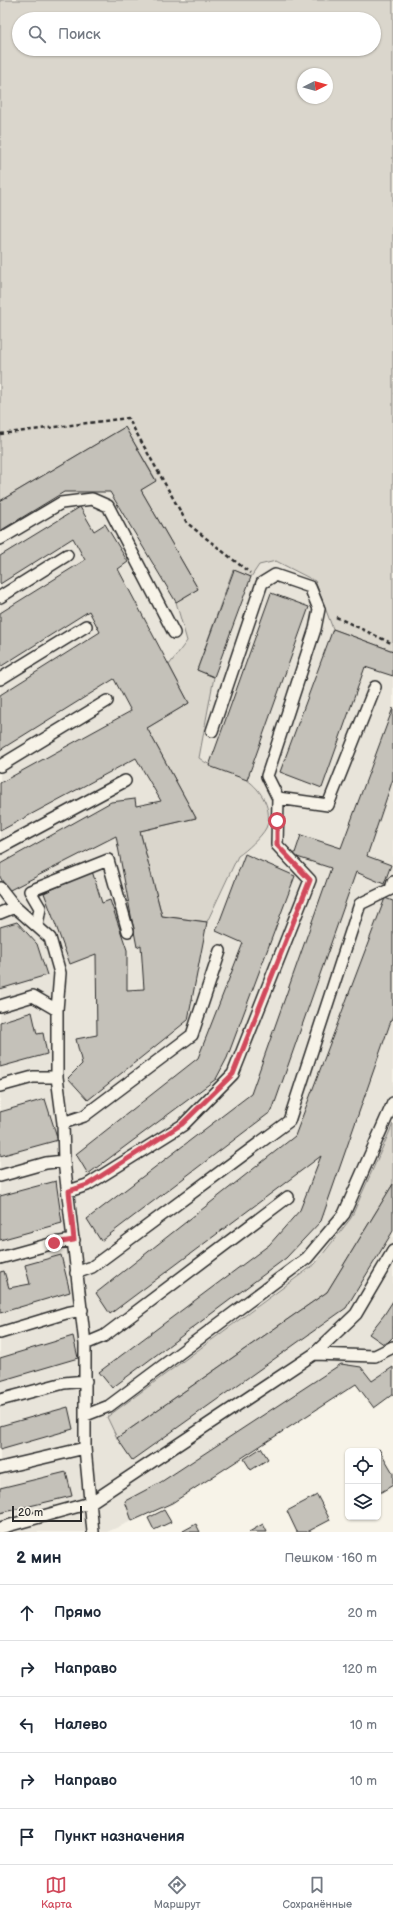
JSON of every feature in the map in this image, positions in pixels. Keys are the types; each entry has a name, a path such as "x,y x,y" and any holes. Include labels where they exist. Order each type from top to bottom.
{"lane":[{"path":"0,539 61,503 92,499 108,506 174,633"},
{"path":"0,597 67,555"},
{"path":"69,1191 87,1185 182,1124 233,1074 310,880 277,845 278,798 267,776 315,629 319,609 310,587 275,575 262,583 212,731"},
{"path":"0,680 86,626"},
{"path":"278,798 328,805 376,686"},
{"path":"0,766 107,701"},
{"path":"0,848 124,781"},
{"path":"37,925 40,908 30,891 108,860 128,931"},
{"path":"76,1273 92,1267 289,1121 360,904 390,889 393,882"},
{"path":"0,888 16,907 50,938 60,973 57,1010 57,1077 63,1123 64,1161 69,1191 76,1273 82,1310 85,1344 85,1448 93,1532"},
{"path":"0,913 16,907"},
{"path":"63,1123 84,1116 192,1035 220,951"},
{"path":"0,1006 33,996 57,1010"},
{"path":"0,1086 33,1077 57,1077"},
{"path":"86,1415 109,1406 307,1258 344,1214 393,1103"},
{"path":"0,1176 46,1163 64,1161"},
{"path":"85,1344 104,1336 288,1197"},
{"path":"0,1258 54,1243 74,1240"},
{"path":"0,1528 90,1503 314,1354 356,1314 393,1251"},
{"path":"0,1332 66,1313 82,1310"},
{"path":"314,1354 375,1356 393,1347"},
{"path":"0,1400 64,1383 86,1381"},
{"path":"0,1468 85,1448"}],"path":[{"path":"0,434 128,418 187,523 262,583"},
{"path":"319,609 393,644"}],"shaded area":[{"path":"0,0 393,0 393,651 333,629 315,581 276,561 259,565 251,577 233,570 197,670 214,677 199,758 211,765 241,777 252,784 265,801 268,821 266,828 261,835 238,856 207,922 162,916 140,831 196,818 147,728 189,703 169,665 187,641 176,602 198,589 141,490 156,480 125,427 0,501"},
{"path":"125,427 156,481 141,490 198,589 176,603 187,641 169,665 189,703 147,728 196,818 208,922 238,856 246,851 247,780 209,766 199,758 214,677 197,670 234,570 276,561 315,581 333,629 393,651 393,1124 351,1218 315,1264 107,1417 327,1292 393,1184 393,1394 374,1408 356,1384 172,1503 107,1532 0,1532 0,501"},
{"path":"393,1124 393,1184 327,1292 117,1438 107,1417 315,1264 351,1218"}],"building":[{"path":"125,427 156,481 141,490 198,589 176,602 110,492 64,492 0,531 0,501"},
{"path":"80,507 94,531 105,524 128,562 118,569 189,703 147,728 196,818 140,831 162,916 207,922 188,1020 88,1100 68,1078 82,1064 76,1039 97,1035 96,954 70,964 44,893 92,871 102,903 110,900 127,950 127,990 144,989 141,945 137,947 116,836 8,891 0,877 0,864 111,802 135,799 136,806 161,801 136,758 0,831 0,783 131,711 114,679 0,750 0,695 100,632 89,611 0,667 0,613 85,560 73,538 0,584 0,556"},
{"path":"234,570 251,577 214,677 197,670"},
{"path":"271,593 309,607 247,780 209,766"},
{"path":"333,629 393,651 393,676 365,667 322,788 280,772"},
{"path":"393,708 393,779 367,856 391,865 384,884 356,872 272,1111 101,1241 87,1219 251,1094 331,868 294,856 301,835 341,848"},
{"path":"245,854 295,876 227,1058 216,1079 88,1174 76,1154 198,1058 243,943 216,931"},
{"path":"385,898 393,901 393,1015 321,1221 286,1258 112,1388 99,1372 269,1245 300,1210 321,1156 110,1314 96,1293 295,1136"},
{"path":"17,922 37,944 47,975 0,989 0,927"},
{"path":"32,1012 37,1034 43,1033 47,1054 0,1067 0,1022"},
{"path":"45,1099 58,1140 0,1156 0,1112"},
{"path":"56,1181 62,1223 0,1240 0,1196"},
{"path":"393,1184 393,1231 346,1308 132,1460 117,1438 327,1292"},
{"path":"61,1255 70,1292 0,1313 0,1272 4,1271 9,1288 30,1284 25,1265"},
{"path":"393,1301 393,1337 385,1345 369,1334"},
{"path":"73,1336 78,1358 0,1381 0,1358"},
{"path":"341,1364 361,1367 372,1381 393,1367 393,1394 374,1408 356,1384 172,1503 132,1521 125,1501 161,1482"},
{"path":"68,1407 73,1429 0,1450 0,1426"},
{"path":"261,1448 268,1459 251,1470 244,1459"},
{"path":"381,1452 393,1473 393,1485 381,1492"},
{"path":"66,1472 72,1496 0,1513 0,1488"},
{"path":"317,1495 330,1520 307,1532 297,1532 287,1511"},
{"path":"164,1510 171,1522 154,1530 148,1518"},
{"path":"196,1524 200,1532 183,1532 183,1531"},
{"path":"263,1524 267,1532 249,1532"}],"route":[{"path":"54,1243 74,1240 69,1191 87,1185 182,1124 233,1074 310,880 277,845 277,821"}]}
